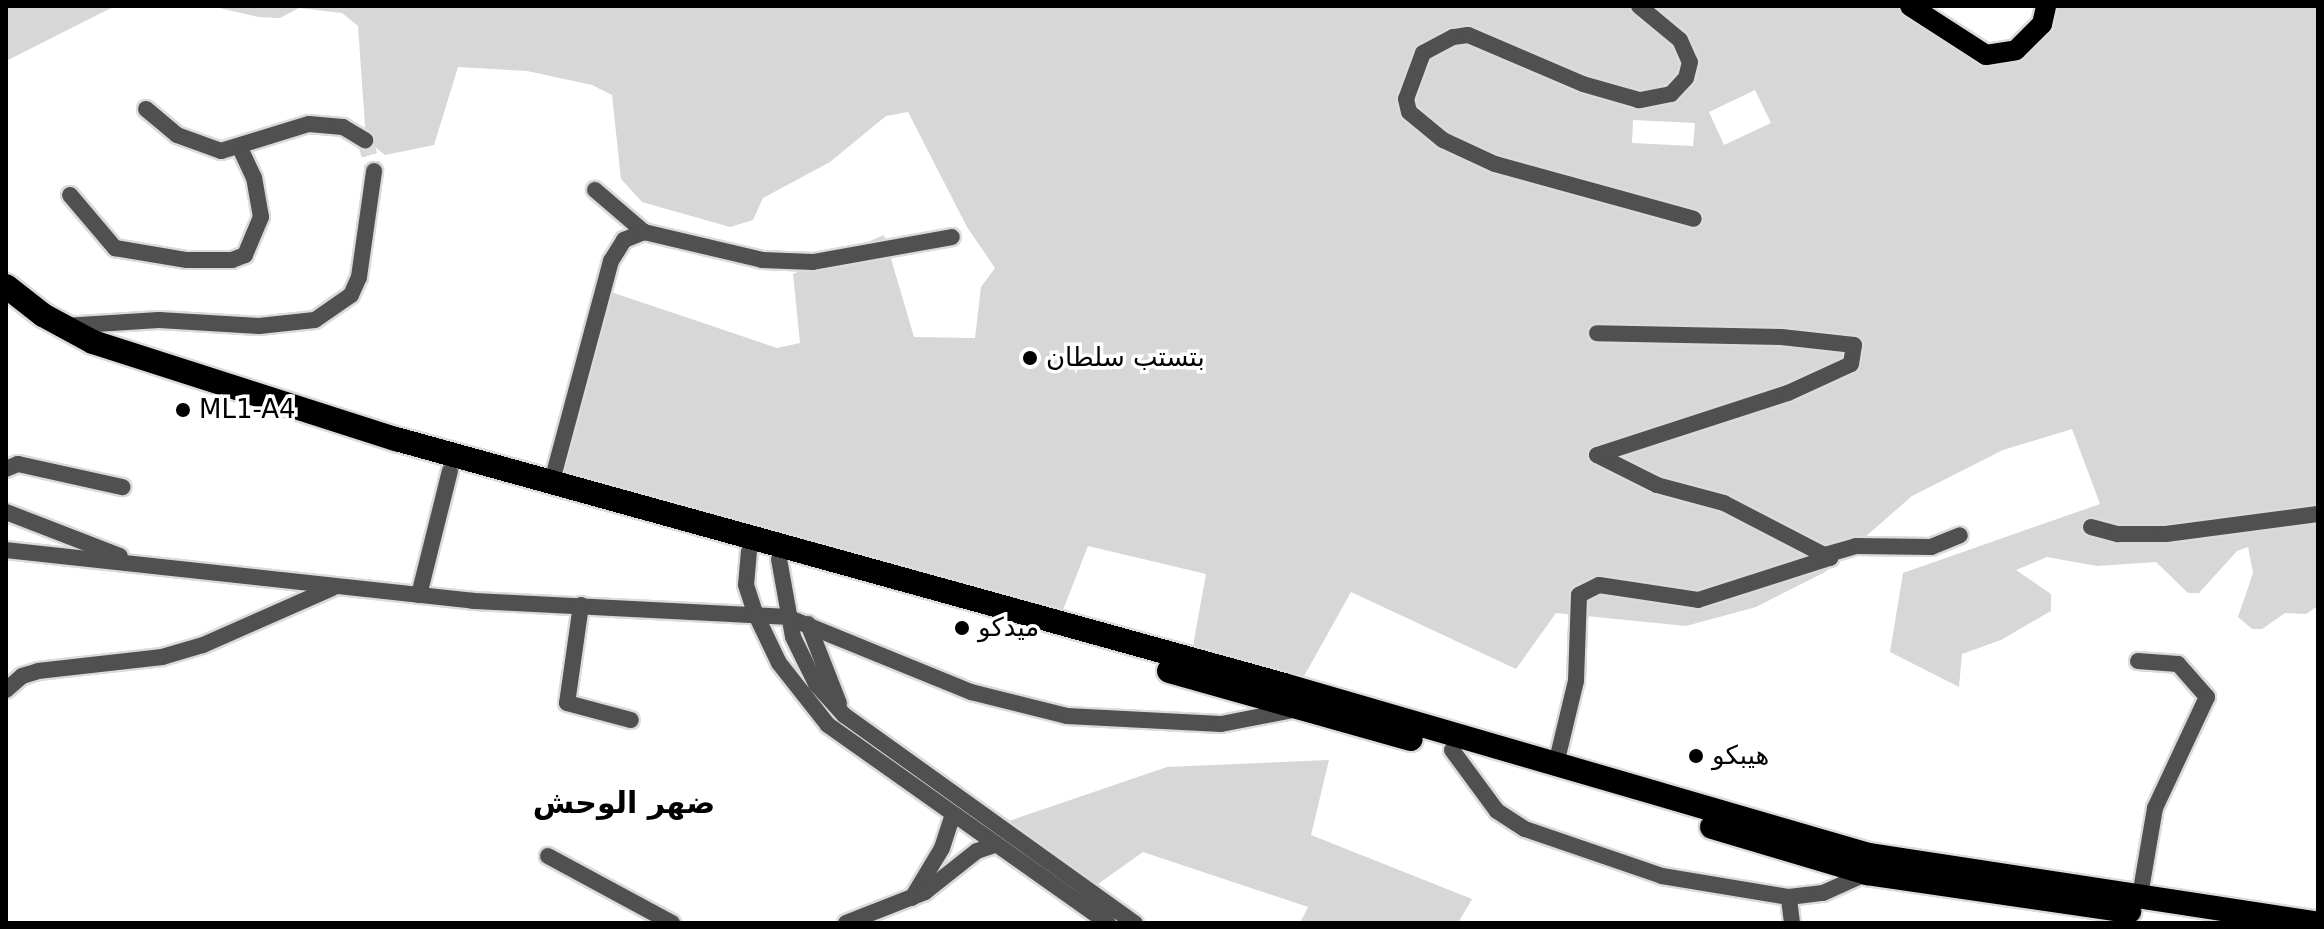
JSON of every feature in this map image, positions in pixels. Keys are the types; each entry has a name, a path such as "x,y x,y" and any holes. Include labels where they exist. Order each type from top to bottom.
{"highway":[{"path":"6,286 62,327 145,362 552,481 1556,764 1645,798 1867,873 2097,898 2140,896 2314,923"},
{"path":"6,300 62,342 125,371 450,471 779,559 1452,750 1869,855 2097,898 2205,923"}],"main road":[{"path":"1910,6 1969,46 2001,55 2032,37 2042,24 2046,6"}],"street":[{"path":"1639,6 1680,40 1690,62 1686,78 1671,94 1639,100 1583,84 1468,35 1453,37 1423,53 1406,99 1409,112 1443,140 1495,164 1694,219"},
{"path":"146,109 177,135 221,151 240,148 309,124 343,127 365,140"},
{"path":"70,195 115,248 187,260 232,260 245,255 261,217 254,178 240,148"},
{"path":"62,327 159,320 259,326 315,320 351,295 359,277 374,171"},
{"path":"595,190 644,232 784,262 825,261 952,237"},
{"path":"552,481 611,261 624,240 644,232"},
{"path":"1556,764 1576,681 1579,595 1599,585 1698,600 1830,558 1724,503 1657,485 1597,455 1788,393 1851,364 1854,345 1781,337 1597,333"},
{"path":"6,469 18,464 122,487"},
{"path":"419,595 450,471"},
{"path":"6,512 131,560"},
{"path":"2091,527 2118,534 2166,534 2318,514"},
{"path":"1825,555 1856,546 1931,547 1960,535"},
{"path":"6,550 131,560 332,588 787,617 971,692 1067,716 1221,724 1300,709"},
{"path":"749,551 746,585 756,615 779,663 828,725 1108,923"},
{"path":"779,559 787,617 816,684 844,715 1135,923"},
{"path":"6,690 22,676 38,671 162,657 203,645 332,588"},
{"path":"581,605 567,703 631,720"},
{"path":"808,624 844,715"},
{"path":"2138,661 2178,664 2207,697 2155,808 2140,896"},
{"path":"1452,750 1497,811 1525,829 1662,876 1789,897 1823,893 1867,873"},
{"path":"912,898 942,848 953,815"},
{"path":"846,923 912,898 994,845"},
{"path":"548,856 672,923"},
{"path":"1789,897 1792,923"}],"shaded area":[{"path":"6,6 115,6 6,61"},
{"path":"211,6 1917,6 1963,50 2008,44 2026,31 2042,6 2318,6 2318,606 2306,614 2285,613 2262,629 2252,629 2238,617 2253,573 2248,547 2237,551 2199,593 2188,593 2156,562 2097,566 2047,557 2016,570 2051,594 2051,611 2001,640 1962,654 1959,687 1890,652 1903,573 2100,504 2072,429 2003,450 1912,496 1825,572 1756,607 1686,626 1556,613 1516,669 1351,592 1298,687 1191,657 1206,574 1088,546 1061,615 563,478 611,292 777,348 800,343 793,274 884,235 914,337 975,338 981,287 995,268 967,227 908,112 886,116 830,162 763,198 753,220 730,227 642,202 621,179 612,95 592,85 527,71 458,67 434,145 385,155 366,140 358,26 342,13 299,8 280,18 258,17","holes":["1755,90 1771,123 1724,145 1709,112","1633,120 1695,123 1693,146 1632,143"]},
{"path":"1329,760 1311,835 1472,899 1458,923 1300,923 1308,907 1143,852 1091,889 1009,821 1167,767"}],"tunnel":[{"path":"365,140 374,171"}],"place":[{"name":"بتستب سلطان","path":"1030,358"},
{"name":"ML1-A4","path":"183,410"},
{"name":"ميدكو","path":"962,628"},
{"name":"هيبكو","path":"1696,756"}],"district":[{"name":"ضهر الوحش","path":"624,803"}]}
